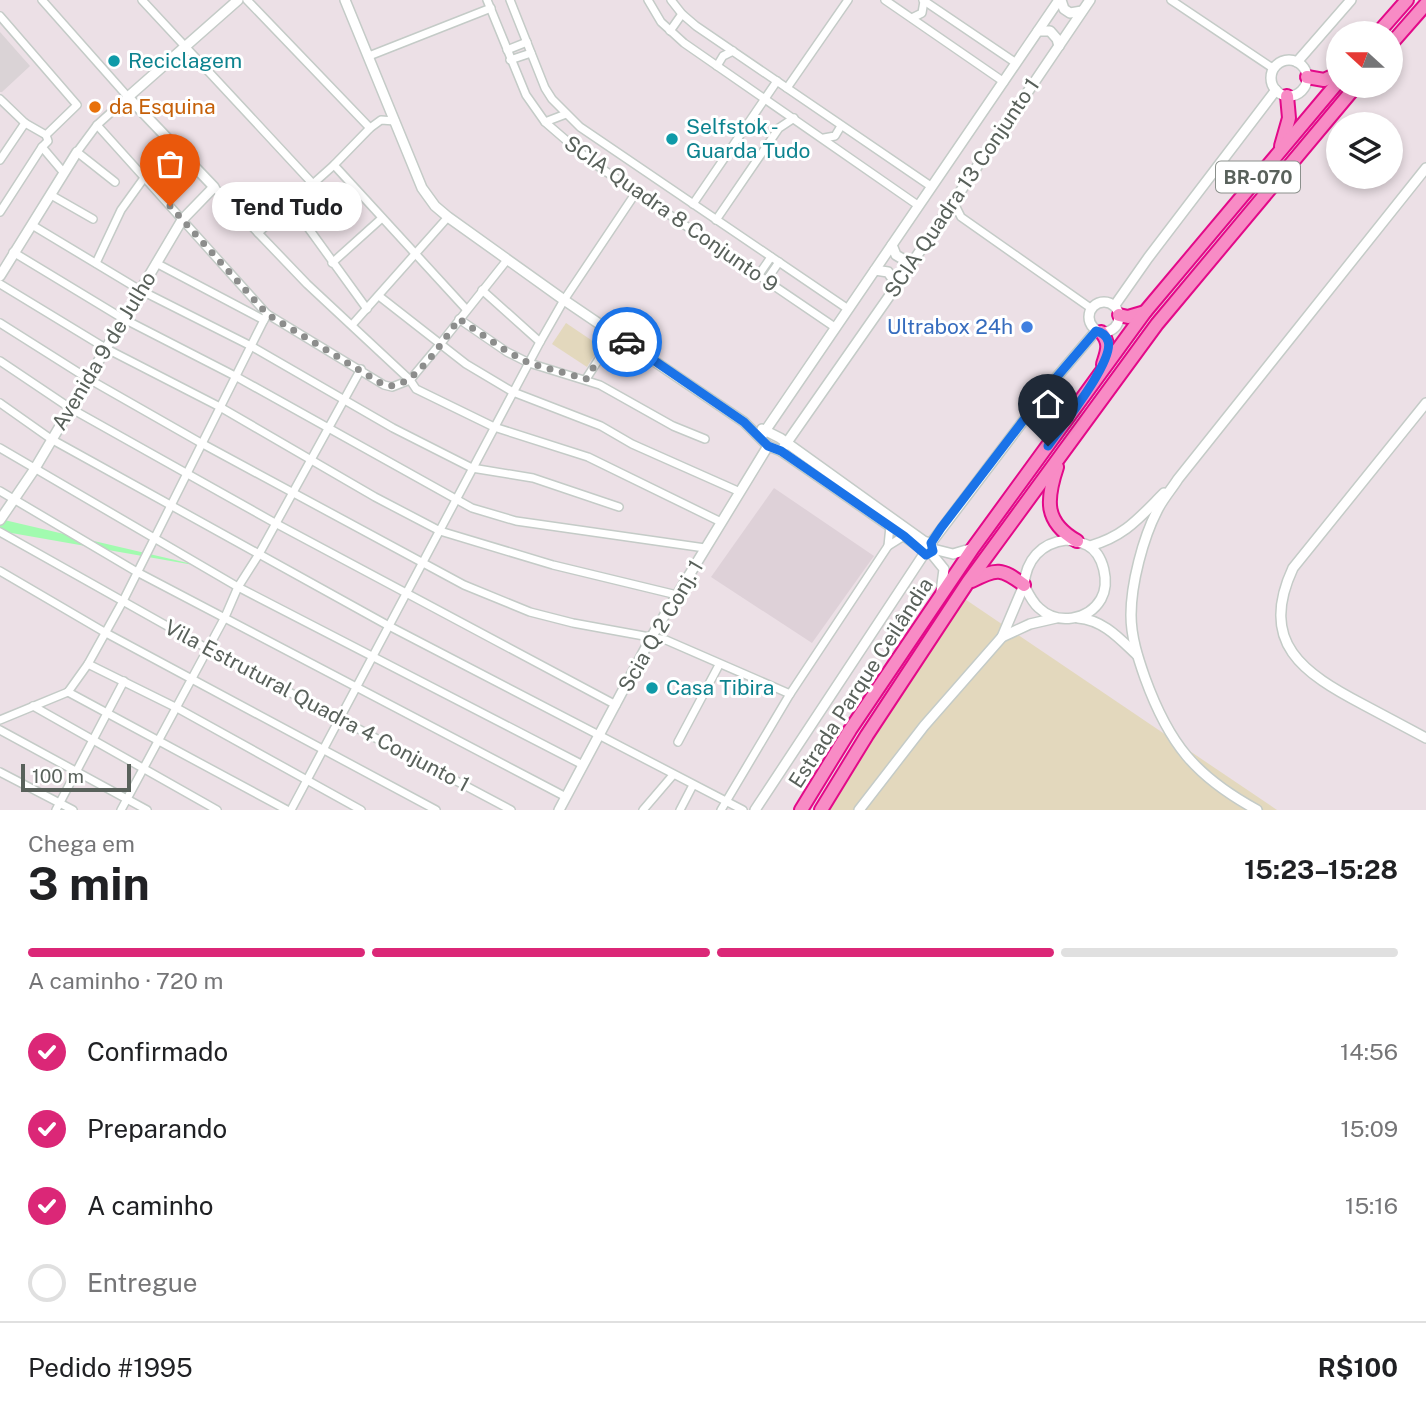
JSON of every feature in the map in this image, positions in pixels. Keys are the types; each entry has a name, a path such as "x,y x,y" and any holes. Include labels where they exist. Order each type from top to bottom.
{"highway":[{"path":"1389,21 1407,0"},
{"path":"1404,29 1426,4"},
{"path":"1307,77 1326,79"},
{"path":"1280,151 1289,118 1282,93"},
{"name":"Estrada Parque Ceilândia","path":"801,810 850,730 973,548 1145,312 1326,96"},
{"name":"Estrada Parque Ceilândia","path":"821,810 968,582 1157,324 1346,98"},
{"path":"1117,310 1128,317 1145,312"},
{"path":"1092,385 1108,346 1108,340 1098,332"},
{"path":"1061,455 1049,493 1050,509 1057,525 1066,535 1077,541"},
{"path":"968,582 998,570 1006,572 1024,585"}],"street":[{"path":"42,0 128,97 307,284 410,380 410,384 416,389 494,427 587,457 721,522"},
{"path":"142,0 313,184"},
{"path":"0,276 77,152 97,125 238,0"},
{"path":"247,0 370,128"},
{"path":"345,0 422,188 435,206 564,300 928,548 944,569 940,597"},
{"name":"SCIA Quadra 8 Conjunto 9","path":"487,0 526,95 545,122 578,152 836,328"},
{"path":"510,0 545,88 580,127 848,309"},
{"path":"648,0 670,32 919,206"},
{"path":"671,0 682,14 733,51 932,187"},
{"path":"787,88 848,0"},
{"path":"885,0 1004,82"},
{"path":"912,18 922,13 924,0 1017,63"},
{"path":"1060,0 1064,9 1070,13 1083,10"},
{"path":"763,434 1060,0"},
{"name":"SCIA Quadra 13 Conjunto 1","path":"783,447 897,285 1090,0"},
{"path":"1171,0 1273,69"},
{"path":"1297,62 1351,0"},
{"path":"369,56 491,8"},
{"path":"670,32 682,14"},
{"path":"0,16 77,105 46,135"},
{"path":"1038,31 1050,30 1059,46"},
{"path":"507,50 527,42"},
{"path":"717,66 723,56 733,51"},
{"path":"510,60 531,52"},
{"path":"1117,310 1104,302 1092,309 1088,316 1089,322 1098,332 1107,333 1114,329 1117,310 1147,258 1282,93 1301,91 1307,77 1303,66 1297,62 1282,61 1273,69 1271,79 1282,93"},
{"path":"694,204 777,81"},
{"path":"0,212 48,141 46,135 2,105"},
{"path":"545,122 566,114"},
{"path":"716,220 779,128 794,118"},
{"path":"258,233 370,128 381,120 395,121"},
{"path":"0,160 25,123"},
{"path":"97,125 266,317"},
{"path":"823,138 835,136 841,126"},
{"path":"42,148 64,173"},
{"path":"77,152 115,182"},
{"path":"334,164 466,309"},
{"path":"1257,810 1215,785 1197,768 1176,743 1158,714 1137,654 1131,615 1143,546 1157,510 1178,480 1426,168"},
{"path":"96,263 121,210 144,178"},
{"name":"Avenida 9 de Julho","path":"0,520 34,470 182,220 214,187"},
{"path":"68,692 289,810 340,720 540,342 564,300 637,191"},
{"path":"51,195 93,219"},
{"path":"953,201 961,217 1092,309"},
{"path":"291,204 367,309"},
{"path":"352,325 448,217"},
{"path":"943,217 961,217"},
{"path":"332,263 382,218"},
{"path":"32,225 140,290 251,346 393,428 472,468 533,478 619,507"},
{"path":"892,245 896,255 906,261 912,261"},
{"path":"13,253 122,318 235,376 455,501 516,521 705,548"},
{"path":"758,276 771,257"},
{"path":"156,263 266,317 361,369 384,385 392,387 410,380 507,260"},
{"path":"766,281 779,262"},
{"path":"875,270 888,272 897,285"},
{"path":"0,284 107,349 219,407 440,531 553,565 677,595"},
{"path":"482,290 540,342"},
{"path":"379,296 483,376 513,392 601,426 632,444 740,492"},
{"path":"0,720 68,692 88,664 123,601 266,317"},
{"path":"459,319 529,363 586,379 673,426 705,439"},
{"path":"0,323 88,378 201,443 500,602 573,623 652,636 790,694"},
{"path":"755,810 863,642 928,548 1055,379 1098,332"},
{"path":"586,379 615,334"},
{"path":"0,361 70,408 275,523 616,705"},
{"path":"121,810 225,617 238,587 361,369"},
{"path":"0,403 51,439 389,626 743,810"},
{"path":"1426,403 1293,568 1282,591 1280,615 1285,639 1297,660 1315,676 1426,738"},
{"path":"763,434 768,446 783,447 904,536 928,548 953,554 973,548"},
{"name":"Scia Q 2 Conj. 1","path":"559,810 652,636 768,446"},
{"path":"0,448 238,587 583,765"},
{"path":"1090,547 1128,529 1178,480"},
{"path":"0,492 137,572 566,797"},
{"path":"888,546 890,526"},
{"name":"Vila Estrutural Quadra 4 Conjunto 1","path":"0,532 208,649 511,810"},
{"path":"721,810 790,694 888,546 904,536"},
{"path":"859,810 924,726 1002,637 1024,585 1027,570 1038,551 1054,542 1077,541 1090,547 1103,568 1104,589 1101,598 1094,607 1077,618"},
{"path":"0,572 106,633 436,810"},
{"path":"1024,585 1039,609 1056,618"},
{"path":"1002,637 1030,624 1056,618 1088,619 1114,632 1137,654"},
{"path":"88,664 177,708 361,810"},
{"path":"678,742 719,665"},
{"path":"57,806 124,681"},
{"path":"33,706 217,810"},
{"path":"0,730 147,810"},
{"path":"0,772 57,806 73,810"},
{"path":"643,810 673,775"},
{"path":"680,810 693,785"}],"shaded area":[{"path":"0,32 30,66 2,92 0,92"},
{"path":"566,323 600,346 587,367 552,344"},
{"path":"774,488 874,556 812,643 711,577"},
{"path":"0,519 205,567 0,531"},
{"path":"953,591 1277,810 820,810"}],"way so far":[{"path":"170,206 267,314 384,385 396,387 410,380 459,319 529,363 586,379 615,334 627,342"}],"place":[{"name":"Reciclagem","path":"114,61"},
{"name":"da Esquina","path":"95,107"},
{"name":"Selfstok - Guarda Tudo","path":"672,139"},
{"name":"Tend Tudo","path":"170,206"},
{"name":"Ultrabox 24h","path":"1027,327"},
{"name":"Casa Tibira","path":"652,688"}],"route":[{"path":"627,342 744,422 768,446 781,451 921,548 926,555 933,551 931,543 941,528 1055,379 1096,331 1101,332 1108,340 1103,364 1092,385 1048,446"}]}
